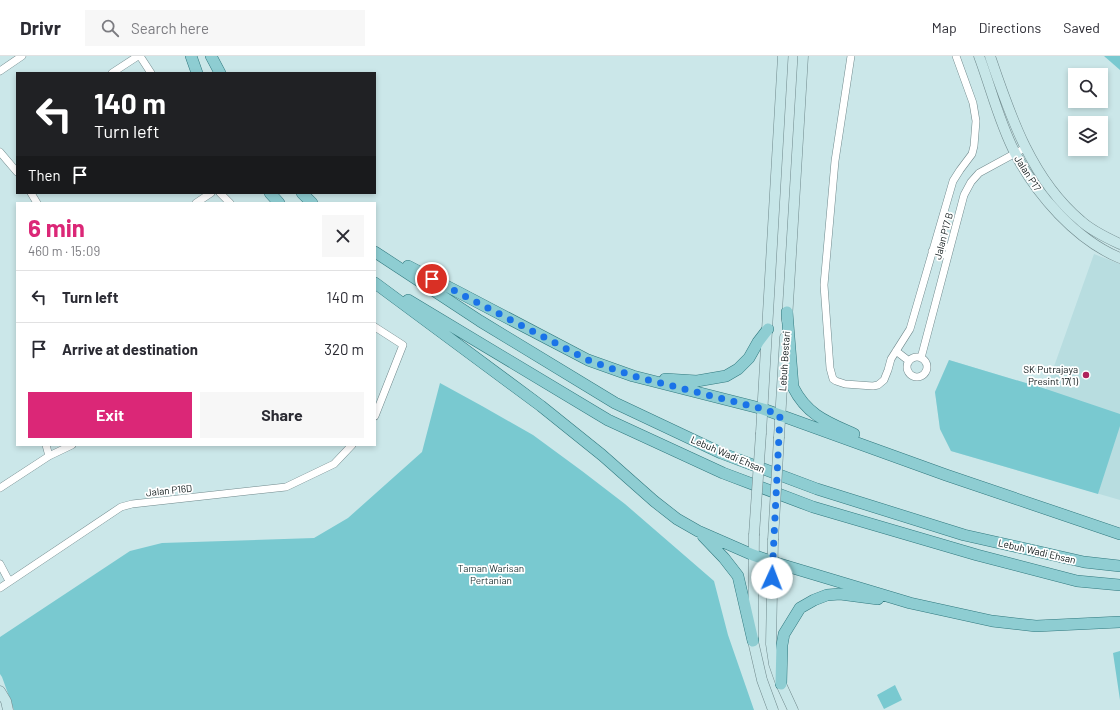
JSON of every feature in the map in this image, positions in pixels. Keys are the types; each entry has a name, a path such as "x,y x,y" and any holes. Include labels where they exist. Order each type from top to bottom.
{"main road":[{"path":"191,56 197,72"},
{"path":"211,56 219,72"},
{"path":"271,194 278,202"},
{"path":"303,194 311,202"},
{"path":"376,251 460,293 588,360 633,376 763,409 946,475 1120,534"},
{"name":"Lebuh Wadi Ehsan","path":"376,252 480,321 614,403 721,453 817,489 964,535 1084,562 1120,566"},
{"name":"Lebuh Wadi Ehsan","path":"376,281 608,420 723,473 813,508 969,553 1077,581 1120,585"},
{"path":"376,284 540,406 602,455 654,501 677,519 698,531 753,556 910,603 992,621 1036,626 1120,622"},
{"path":"787,312 793,387 797,397 804,405 823,421 946,475"},
{"path":"633,376 697,381 726,376 738,369 749,358 768,328"},
{"path":"698,531 724,558 738,576 752,640"},
{"path":"781,684 782,645 784,634 800,608 827,595 840,594 910,603"}],"street":[{"path":"0,71 22,56"},
{"path":"114,72 139,56 150,72"},
{"name":"Lebuh Bestari","path":"773,710 762,680 752,640 753,556 762,433 783,56"},
{"name":"Lebuh Bestari","path":"793,710 774,664 770,644 773,540 780,415 803,56"},
{"path":"850,56 835,161 824,285 831,375 836,381 845,384 873,386 878,385 884,380 891,359 910,329 953,181 972,154 976,115 956,56"},
{"name":"Jalan P17","path":"979,56 1015,153 1031,179 1056,212 1084,237 1098,247 1120,258"},
{"name":"Jalan P17","path":"990,56 1006,103 1025,148 1037,170 1058,198 1081,221 1120,244"},
{"name":"Jalan P17 B","path":"920,358 964,195 971,182 979,173 1025,148"},
{"path":"0,152 16,171"},
{"path":"198,202 210,194"},
{"path":"221,194 229,202"},
{"path":"934,247 950,248"},
{"path":"934,247 948,256"},
{"path":"376,328 403,345 376,413"},
{"path":"896,351 909,361"},
{"path":"914,358 920,358 923,360 926,365 925,372 920,376 914,376 909,372 907,366 909,361 914,358"},
{"path":"46,446 49,456"},
{"path":"0,488 49,456 70,446"},
{"name":"Jalan P16D","path":"0,588 121,506 286,487 334,464 351,446"},
{"path":"0,564 9,581"},
{"path":"0,691 6,701 8,710"}],"shaded area":[{"name":"SK Putrajaya Presint 17(1)","path":"1094,254 1120,264 1120,500 951,451 940,429 935,392 949,360 1046,389"}],"green space":[{"path":"1104,56 1120,56 1120,70"},
{"name":"SK Putrajaya Presint 17(1)","path":"949,360 1046,389 1120,414 1120,426 1098,494 951,451 940,429 935,392"},
{"name":"Taman Warisan Pertanian","path":"440,383 533,435 625,504 714,581 728,635 754,710 14,710 0,674 0,637 130,551 162,543 314,538 348,518 422,452"},
{"path":"1120,651 1120,700 1113,653"},
{"path":"895,685 902,700 884,709 877,695"}],"place":[{"name":"SK Putrajaya Presint 17(1)","path":"1086,375"}],"route":[{"path":"432,279 588,360 633,376 763,409 780,415 772,578"}]}
